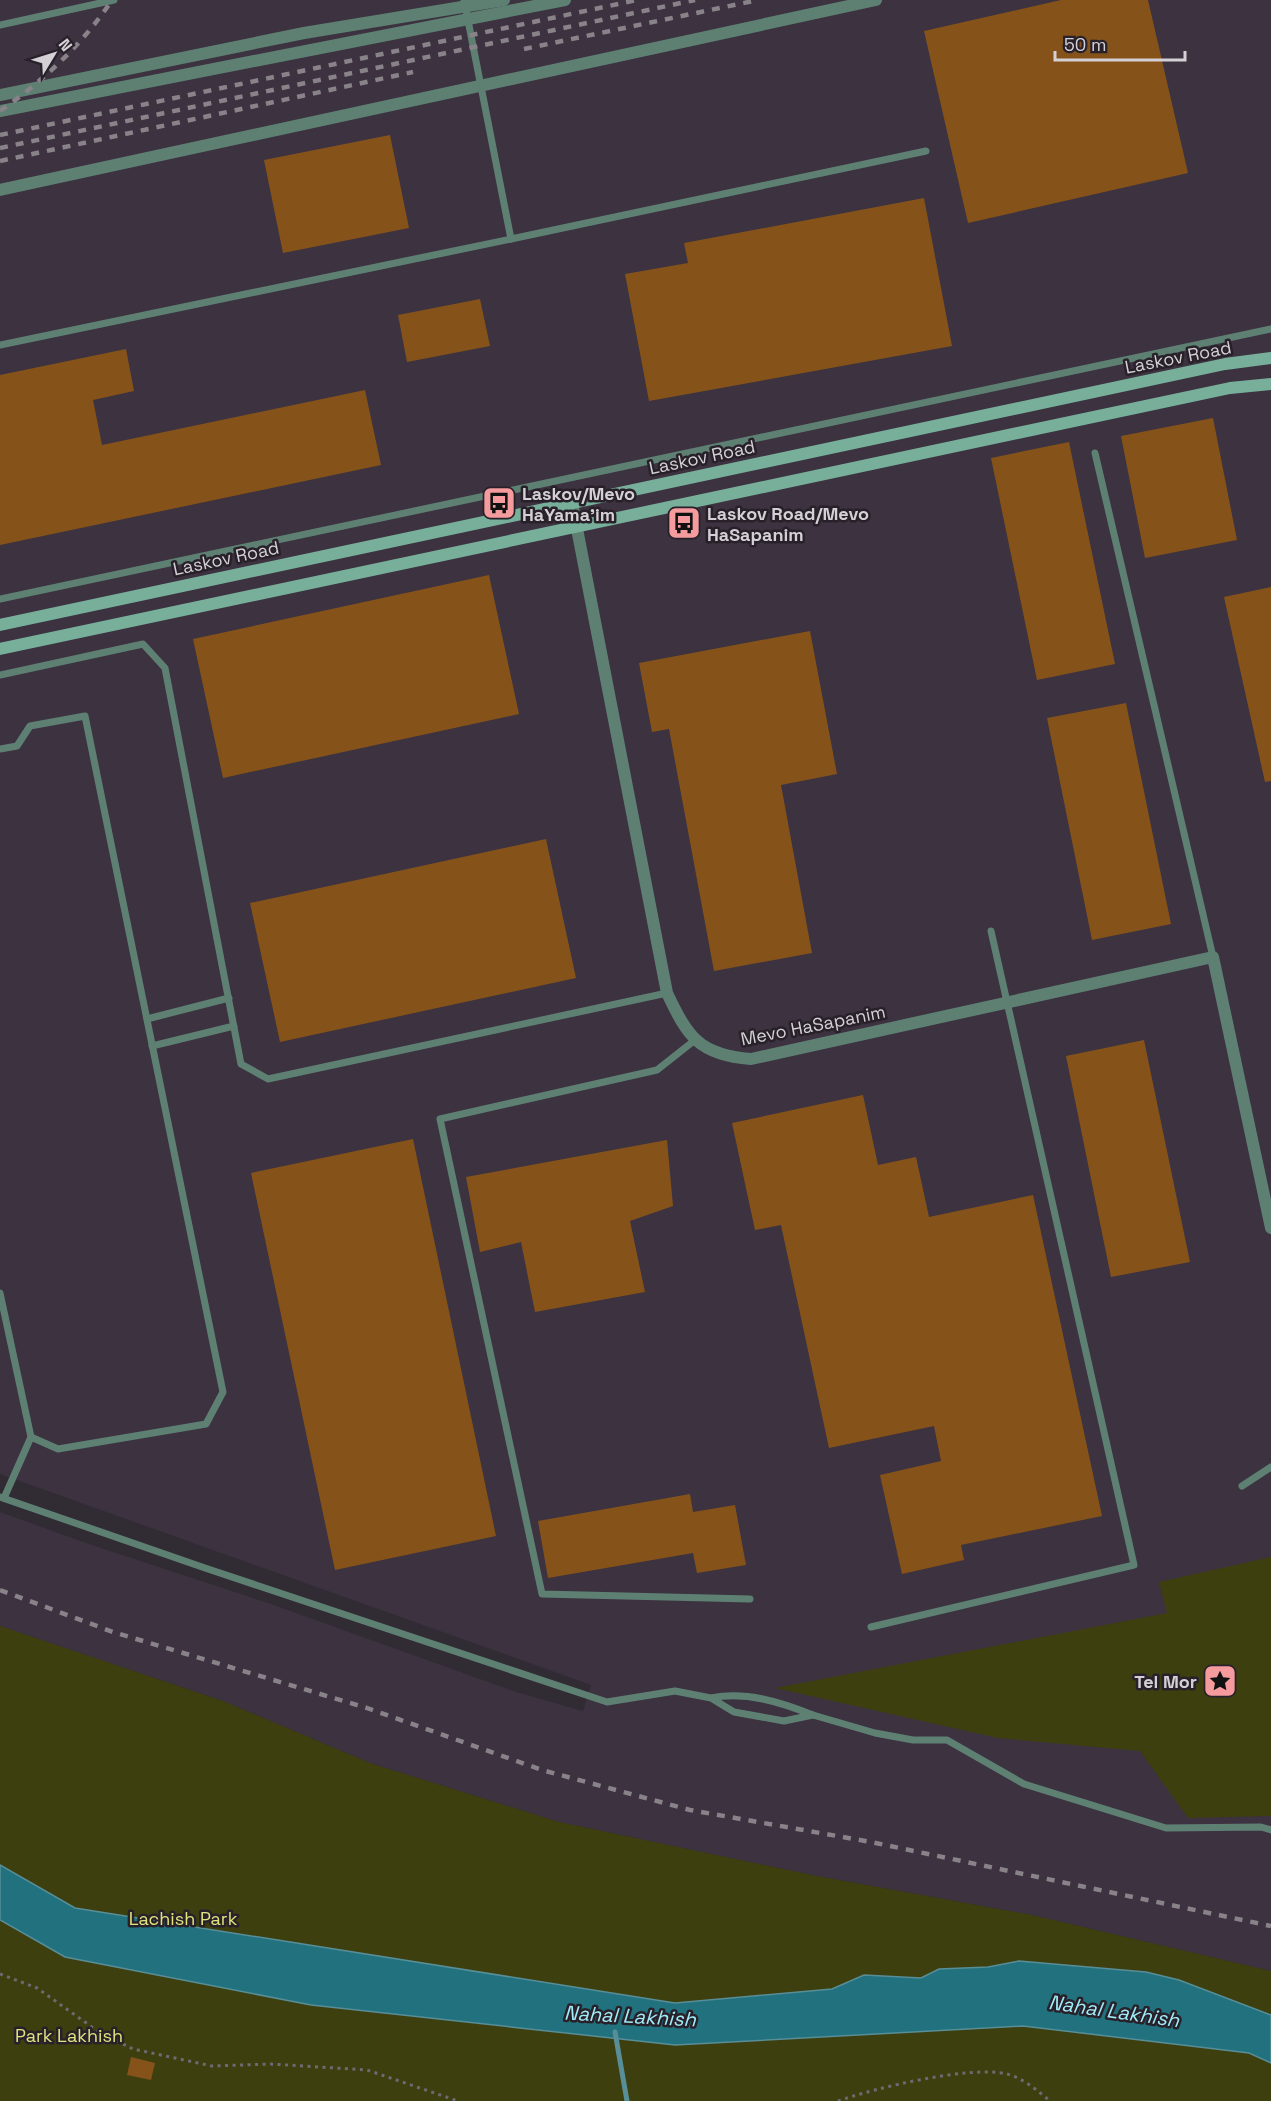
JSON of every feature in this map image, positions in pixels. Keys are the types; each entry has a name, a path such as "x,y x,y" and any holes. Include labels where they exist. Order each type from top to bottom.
{"street":[{"path":"0,95 304,33 465,3 504,0"},
{"path":"0,111 469,21 565,0"},
{"path":"0,190 876,0"},
{"name":"Laskov Road","path":"0,625 1225,364 1271,358"},
{"path":"0,649 1230,388 1271,384"},
{"path":"572,503 667,993 683,1026 695,1041"},
{"path":"1213,957 1271,1228"},
{"name":"Mevo HaSapanim","path":"695,1041 711,1052 751,1059 1213,957"}],"lane":[{"path":"0,26 114,0"},
{"path":"465,3 511,239"},
{"path":"0,345 926,151"},
{"path":"0,599 1271,328"},
{"path":"1095,453 1213,957"},
{"path":"0,675 143,644 165,668 241,1064 268,1079 667,993"},
{"path":"0,749 17,746 30,726 85,716 223,1392 206,1424 58,1449 30,1437"},
{"path":"870,1627 1134,1565 991,931"},
{"path":"147,1019 229,998"},
{"path":"152,1046 234,1026"},
{"path":"695,1041 657,1070 440,1119 542,1594 750,1599"},
{"path":"0,1293 30,1437 2,1497 216,1572 607,1701 675,1691 711,1698 734,1712 784,1720 813,1715"},
{"path":"1242,1486 1271,1467"},
{"path":"711,1698 734,1694 784,1704 813,1715 884,1735 913,1740 947,1740 1024,1784 1166,1828 1261,1827 1271,1830"}],"path":[{"path":"0,1974 38,1988 99,2032 133,2049 169,2059 212,2066 272,2064 368,2070 458,2101"},
{"path":"838,2101 899,2084 965,2074 1007,2074 1032,2086 1050,2101"}],"shaded area":[{"path":"0,0 1271,0 1271,1971 1032,1915 817,1876 559,1822 370,1763 223,1701 0,1626 0,1512 271,1604 516,1692 583,1711 591,1685 0,1474"}],"green space":[{"path":"1271,1557 1271,1816 1188,1818 1140,1751 998,1738 775,1688 1167,1613 1159,1582"},
{"name":"Lachish Park","path":"0,1626 223,1701 370,1763 559,1822 817,1876 1032,1915 1271,1971 1271,2101 0,2101"}],"water":[{"name":"Nahal Lakhish","path":"0,1865 75,1908 675,2003 832,1989 864,1975 921,1978 939,1969 988,1967 1019,1961 1146,1972 1179,1980 1271,2015 1271,2063 1249,2053 1023,2026 675,2045 311,2005 65,1957 0,1920"}],"building":[{"path":"1061,0 1148,0 1188,173 968,223 924,31"},
{"path":"390,135 409,228 283,253 264,160"},
{"path":"924,198 952,346 649,401 625,274 688,263 684,243"},
{"path":"480,299 490,346 407,362 398,315"},
{"path":"126,349 134,391 93,400 102,445 365,390 381,465 0,545 0,375"},
{"path":"1213,418 1237,540 1145,558 1121,436"},
{"path":"1069,442 1115,664 1037,680 991,458"},
{"path":"489,575 519,714 223,778 193,639"},
{"path":"1271,587 1271,781 1265,782 1224,597"},
{"path":"810,631 837,774 781,785 812,953 714,971 669,729 652,732 639,663"},
{"path":"1126,703 1171,924 1092,940 1047,718"},
{"path":"546,839 576,978 280,1042 250,903"},
{"path":"1144,1040 1190,1262 1111,1277 1066,1056"},
{"path":"863,1095 878,1165 916,1157 929,1217 1033,1195 1102,1516 961,1545 964,1560 902,1574 880,1475 941,1461 934,1426 829,1448 781,1225 755,1230 732,1123"},
{"path":"413,1139 496,1536 335,1570 251,1173"},
{"path":"667,1140 673,1206 630,1221 645,1292 535,1312 521,1242 480,1252 466,1177"},
{"path":"690,1494 693,1512 735,1505 746,1565 697,1573 693,1553 548,1578 538,1521"},
{"path":"131,2057 155,2063 151,2080 127,2075"}],"waterway":[{"name":"Nahal Lakhish","path":"615,2032 627,2101"}],"railway":[{"path":"0,111 61,61 88,32 112,0"},
{"path":"0,135 637,0"},
{"path":"0,148 695,0"},
{"path":"524,49 758,0"},
{"path":"0,161 413,72"},
{"path":"0,1590 113,1632 367,1708 542,1770 690,1810 871,1842 1271,1926"}],"place":[{"name":"Laskov/Mevo HaYama'im","path":"499,503"},
{"name":"Laskov Road/Mevo HaSapanim","path":"684,523"},
{"name":"Tel Mor","path":"1220,1681"}],"park label":[{"name":"Park Lakhish","path":"69,2035"}]}
